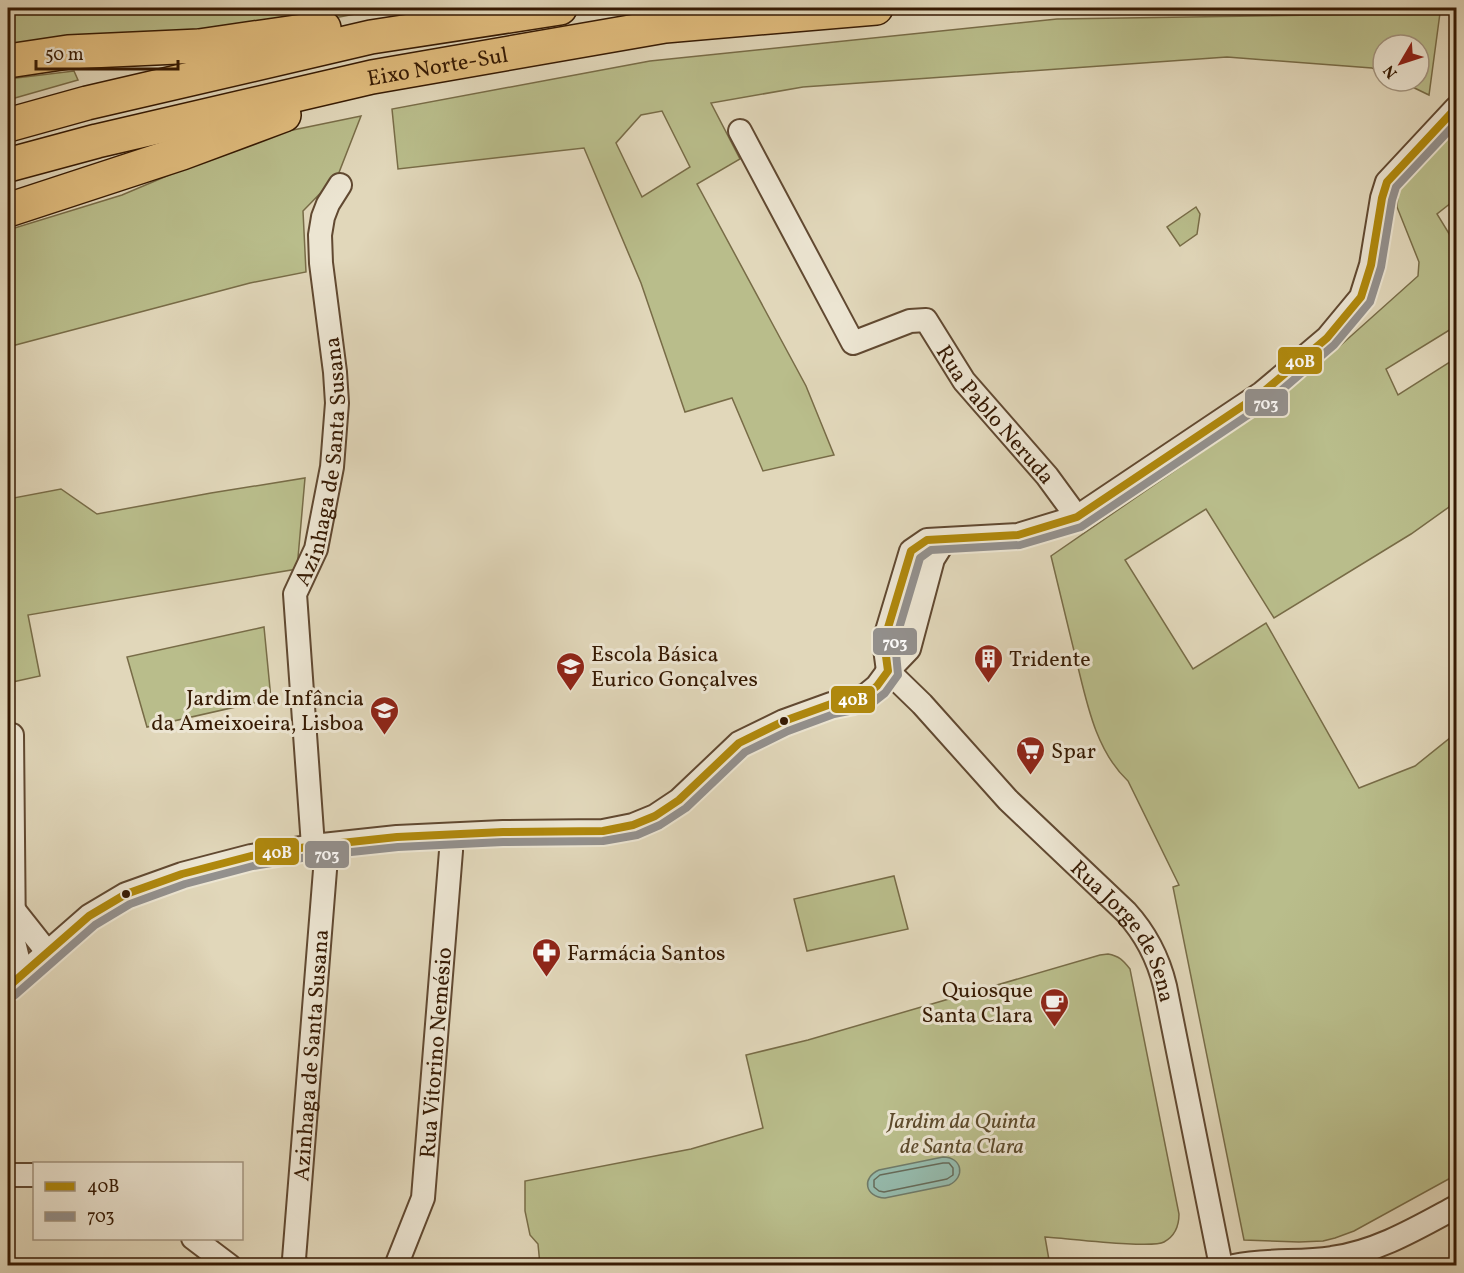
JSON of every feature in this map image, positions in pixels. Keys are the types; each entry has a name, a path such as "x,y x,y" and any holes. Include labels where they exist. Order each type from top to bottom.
{"highway":[{"name":"Eixo Norte-Sul","path":"8,125 87,103 372,37 560,8"},
{"name":"Eixo Norte-Sul","path":"8,165 96,141 398,72 665,26 876,8"},
{"path":"8,61 68,52 199,46 343,25 372,37"},
{"path":"8,210 182,153 398,72"}],"street":[{"path":"15,981 89,916 126,894 182,874 251,856 397,837 503,832 603,831 633,825 655,816 678,800 739,743 784,721 831,704 866,695 878,686 909,649 935,546 1018,535 1077,517 1262,393 1327,338 1361,297 1371,265 1382,198 1387,182 1456,108"},
{"name":"Rua Pablo Neruda","path":"740,131 854,343 910,321 926,320 964,381 1047,476 1077,517"},
{"name":"Azinhaga de Santa Susana","path":"296,1262 320,846 295,594 316,549 332,467 337,403 321,263 320,235 328,204 340,184"},
{"name":"Rua Jorge de Sena","path":"888,672 922,704 1013,805 1126,912 1151,946 1163,979 1221,1266"},
{"path":"12,735 15,981"},
{"name":"Rua Vitorino Nemésio","path":"396,1266 423,1198 451,835"},
{"path":"14,910 48,952"},
{"path":"8,1175 33,1174"},
{"path":"1234,1266 1248,1263 1317,1260 1349,1255 1381,1245 1456,1207"},
{"path":"194,1240 230,1266"}],"green space":[{"path":"8,8 387,8 297,25 8,47"},
{"path":"1440,13 1431,80 1431,33 1371,33 1371,68 1227,57 803,87 711,103 740,159 697,184 806,386 834,455 763,471 732,398 685,412 641,283 584,148 398,169 392,109 650,61 1057,19","holes":["662,111 690,167 642,197 616,143 641,115"]},
{"path":"74,71 78,80 8,100 8,79"},
{"path":"361,116 338,175 303,211 306,272 250,283 8,347 8,230 122,195 259,137"},
{"path":"1456,122 1456,199 1437,214 1456,245 1456,326 1386,369 1398,395 1456,358 1456,489 1449,507 1411,534 1274,618 1206,509 1125,560 1193,669 1266,623 1359,788 1415,766 1450,738 1456,741 1456,1175 1354,1231 1335,1238 1299,1242 1244,1240 1173,887 1179,885 1128,781 1116,768 1099,738 1083,688 1051,556 1270,405 1313,370 1418,276 1419,262 1397,207 1398,195 1407,172"},
{"path":"1196,207 1200,214 1197,234 1180,246 1167,227"},
{"path":"305,478 297,569 28,615 40,676 8,683 8,499 61,489 97,514"},
{"path":"264,627 271,699 147,727 127,657"},
{"path":"894,876 908,929 807,951 794,899"},
{"name":"Jardim da Quinta de Santa Clara","path":"1108,954 1120,959 1130,969 1179,1214 1176,1230 1164,1242 1126,1244 1045,1237 1049,1260 1024,1265 540,1265 538,1244 530,1235 525,1211 525,1181 691,1149 763,1128 746,1055 808,1040"}],"water":[{"path":"943,1157 954,1160 960,1168 958,1177 949,1185 885,1198 873,1194 868,1187 873,1173 879,1170"}],"transit line":[{"name":"40B","path":"8,987 89,916 126,894 182,874 251,856 313,846 397,837 503,832 603,831 633,825 655,816 679,800 739,743 784,721 831,704 866,695 877,686 888,671 884,641 911,551 927,540 1018,535 1077,517 1262,393 1327,338 1361,297 1371,265 1382,198 1387,182 1456,108"},
{"name":"703","path":"15,995 95,925 130,904 185,884 253,866 314,856 398,847 503,842 603,841 637,835 660,825 686,808 745,752 788,731 834,714 871,704 885,693 898,675 895,642 920,558 931,550 1020,545 1081,527 1269,401 1334,345 1370,302 1381,267 1396,187 1456,123"}],"place":[{"name":"Tridente","path":"988,684"},
{"name":"Escola Básica Eurico Gonçalves","path":"570,692"},
{"name":"Jardim de Infância da Ameixoeira, Lisboa","path":"385,736"},
{"name":"Spar","path":"1030,776"},
{"name":"Farmácia Santos","path":"546,978"},
{"name":"Quiosque Santa Clara","path":"1054,1028"}]}
